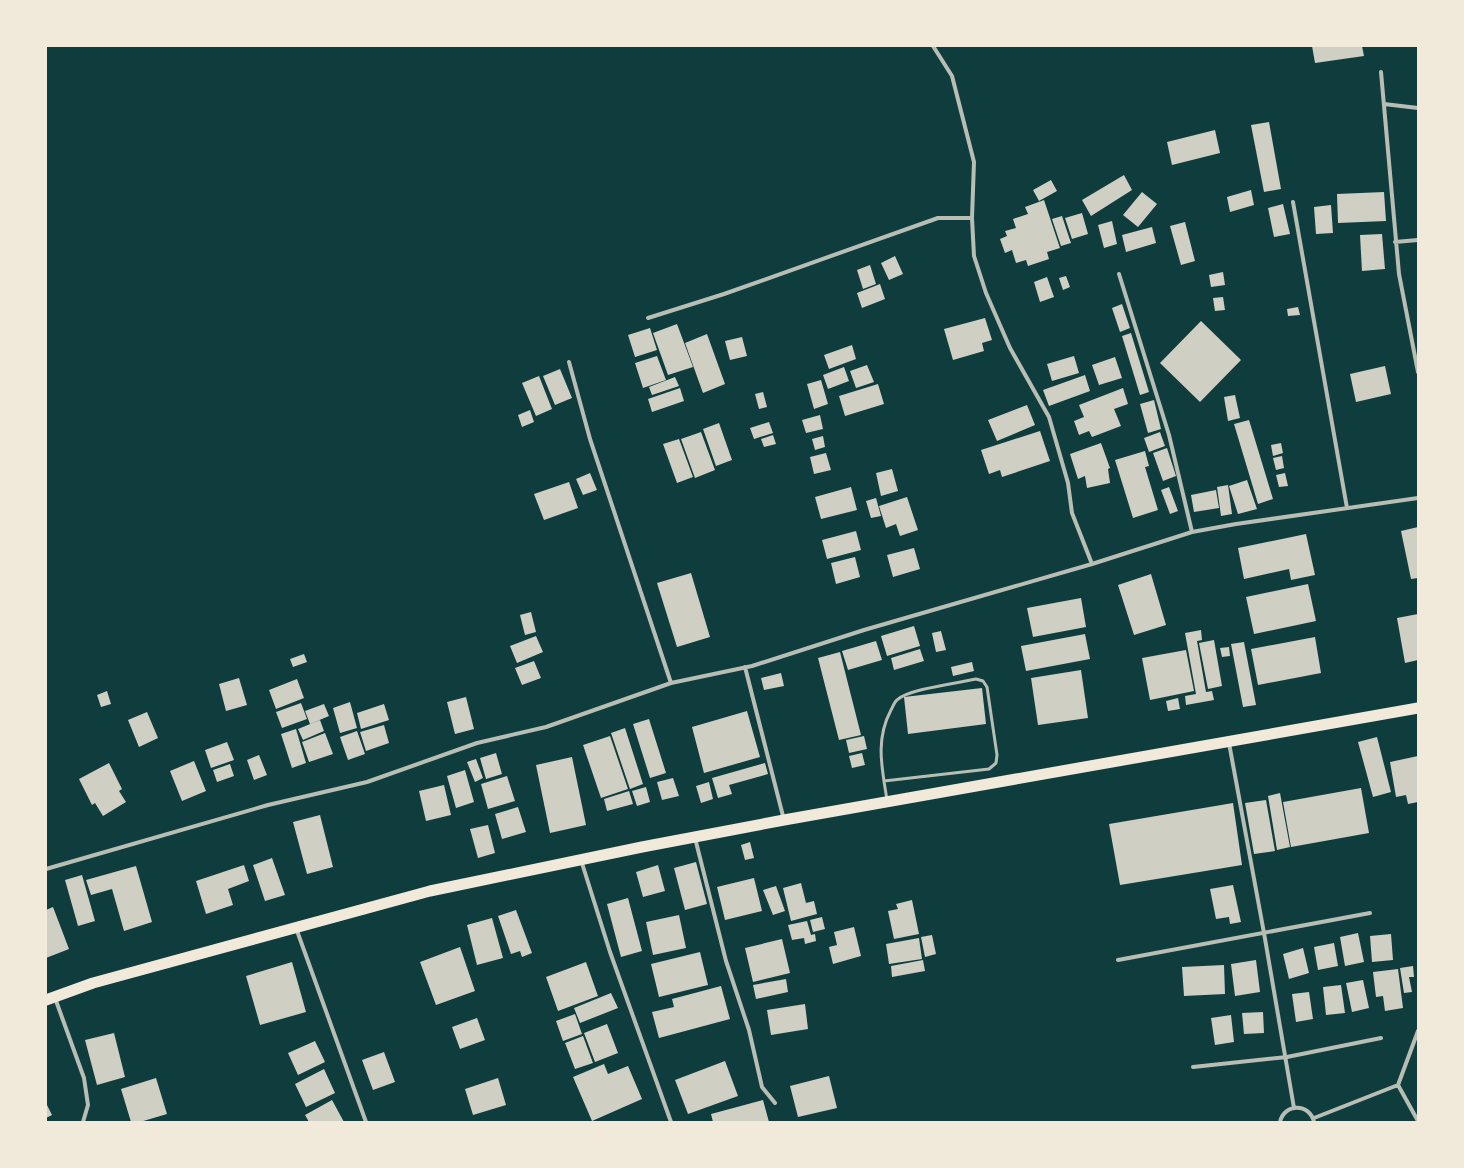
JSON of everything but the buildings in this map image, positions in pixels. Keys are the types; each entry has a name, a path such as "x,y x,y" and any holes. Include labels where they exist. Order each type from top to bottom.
{"highway":[{"path":"50,999 93,983 430,891 784,820 1228,740 1418,708"}],"street":[{"path":"933,46 952,76 974,162 972,218 974,256 986,293 1010,348 1048,417 1068,484 1072,513 1092,564"},
{"path":"1381,72 1395,242 1399,274 1418,372"},
{"path":"1384,104 1418,108"},
{"path":"1293,202 1347,508"},
{"path":"648,318 724,294 938,218 972,218"},
{"path":"1395,242 1418,240"},
{"path":"1119,274 1169,435 1192,532"},
{"path":"569,362 590,439 671,683"},
{"path":"46,869 268,805 367,782 477,743 546,727 671,683 745,667 864,630 1092,564 1192,532 1236,524 1418,498"},
{"path":"745,667 784,820"},
{"path":"1228,740 1264,932 1294,1108"},
{"path":"695,837 726,961 749,1030 762,1087 775,1103"},
{"path":"581,860 610,952 671,1122"},
{"path":"1118,960 1370,913"},
{"path":"296,928 366,1122"},
{"path":"50,999 74,1049 84,1078 88,1105 83,1122"},
{"path":"1280,1122 1288,1110 1294,1108 1306,1109 1314,1120 1398,1085 1418,1031"},
{"path":"1193,1066 1286,1057 1381,1038"},
{"path":"1398,1085 1418,1121"}],"lane":[{"path":"884,781 989,769 996,763 997,755 987,687 983,681 976,680 915,691 897,700 887,718 880,747 884,781 888,801"}]}
